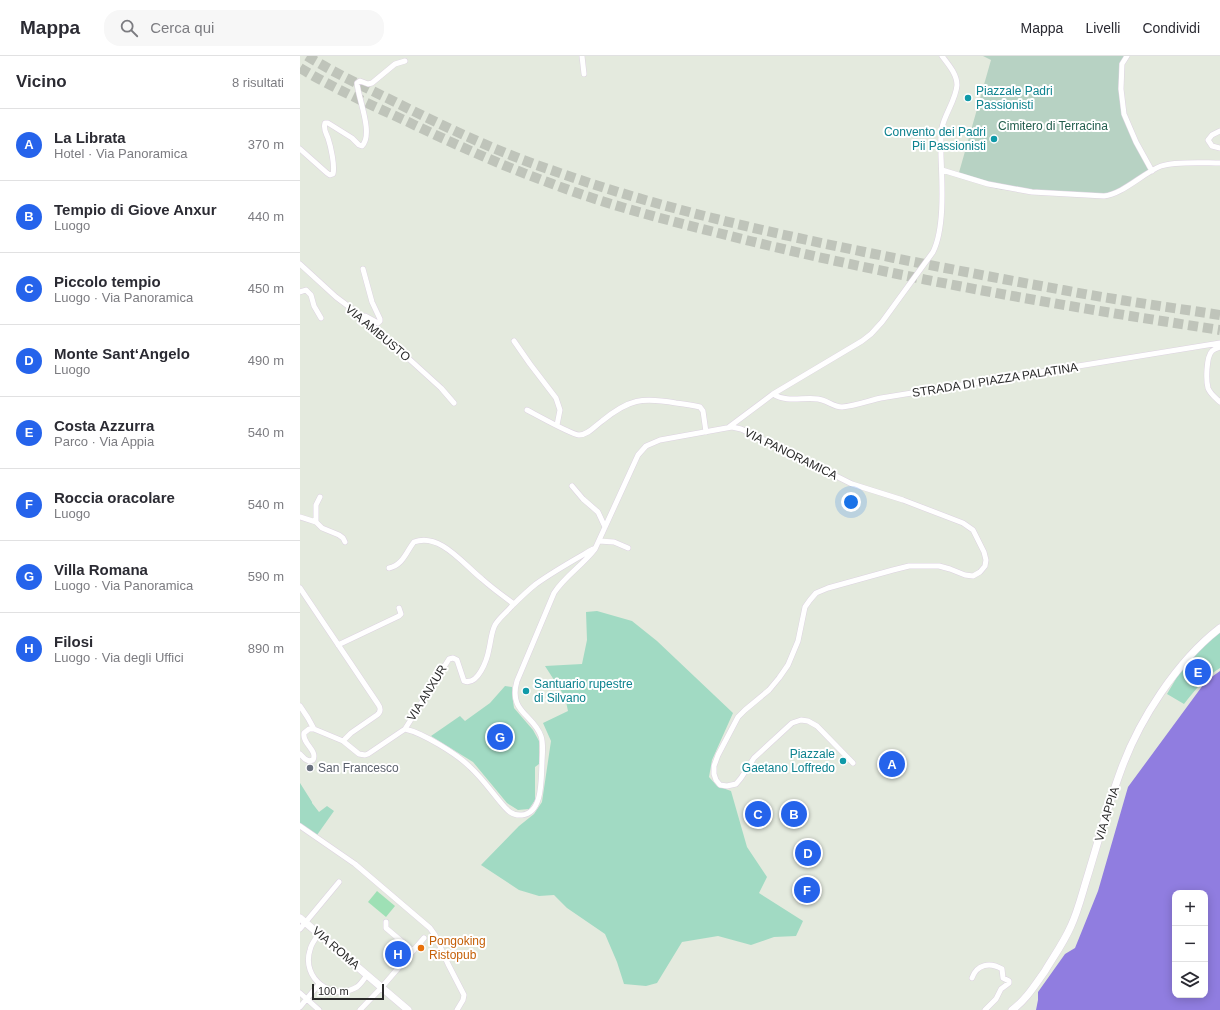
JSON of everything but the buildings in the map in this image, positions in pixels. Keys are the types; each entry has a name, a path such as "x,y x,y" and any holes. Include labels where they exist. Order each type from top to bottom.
{"main road":[{"name":"VIA APPIA","path":"1012,1010 1022,1002 1033,989 1058,950 1071,926 1120,772 1140,729 1164,690 1184,662 1202,642 1220,628"},
{"name":"VIA ROMA","path":"303,920 408,1010"}],"street":[{"path":"582,56 584,74"},
{"path":"729,427 773,394 871,334 882,322 929,258 937,244 940,229 942,129 957,85 953,72 942,56"},
{"path":"1127,56 1122,64 1121,89 1124,114 1136,142 1152,171"},
{"path":"300,149 327,174 333,174 334,168 324,123 328,123 350,137 360,146 364,144 366,139 366,125 357,83 360,81 366,84 371,84 395,64 405,61"},
{"path":"1220,131 1212,135 1208,140 1212,146 1220,148"},
{"path":"942,170 995,186 1042,193 1102,196 1115,193 1152,171 1170,164 1220,163"},
{"name":"VIA AMBUSTO","path":"300,264 340,301 358,313 441,388 454,403"},
{"path":"358,313 378,323 380,321 371,299 363,269"},
{"path":"300,292 305,290 310,294 315,308 321,318"},
{"path":"514,341 556,398 560,410 557,426"},
{"name":"STRADA DI PIAZZA PALATINA","path":"773,394 788,400 819,399 835,406 843,407 879,399 1220,343"},
{"path":"1220,347 1213,350 1209,355 1207,364 1208,389 1220,402"},
{"path":"526,410 575,434 584,434 621,407 636,401 652,399 700,407 703,411 706,432"},
{"name":"VIA PANORAMICA","path":"405,729 424,736 465,762 473,769 510,812 521,815 532,810 536,804 540,791 542,739 536,726 519,707 516,697 516,685 554,593 596,547 634,462 644,448 656,441 729,427 741,429 859,486 958,520 973,530 983,549 985,566 975,575 965,575 939,566 910,566 828,588 816,593 806,606 798,641 788,665 772,687 738,717 718,755 714,766 714,774 716,780 720,784 727,786 736,784 754,758 792,723 801,720 808,721 817,726 853,763"},
{"path":"572,486 598,512 605,527"},
{"path":"316,522 316,505 320,497"},
{"path":"300,517 316,522 324,529 339,535 345,542"},
{"path":"389,568 400,563 414,542 421,540 431,541 454,554 482,579 514,604"},
{"path":"599,541 614,542 628,548"},
{"name":"VIA ANXUR","path":"314,730 343,741 359,754 368,754 405,729 449,658 457,660 464,681 470,682 476,678 482,669 494,628 499,620 529,590 542,580 596,547"},
{"path":"300,588 381,710 377,716 351,733 343,741"},
{"path":"338,645 398,616 401,614 399,608"},
{"path":"300,706 314,730 307,730 303,736 314,754 314,759 308,761 300,754"},
{"path":"300,826 355,864 432,930 464,995 463,1000 457,1010"},
{"path":"300,929 303,920 339,882"},
{"path":"386,922 386,928 413,951"},
{"path":"319,934 312,945 308,957 311,973 319,984 326,989 338,992 344,991 357,987 368,975"},
{"path":"360,1010 424,938"},
{"path":"972,978 975,971 981,966 990,965 1002,969 1003,978 1010,982 1001,989 996,999 985,1010"},
{"path":"300,1006 319,984"},
{"path":"300,993 319,1010"}],"green space":[{"name":"Cimitero di Terracina","path":"983,56 1125,56 1122,114 1149,170 1110,195 1041,194 998,189 958,176 991,60"},
{"path":"597,611 632,621 657,641 733,713 712,760 709,777 717,786 731,791 747,847 767,877 759,893 803,921 796,936 774,937 751,945 718,936 682,942 657,983 646,986 624,984 617,962 605,934 567,908 554,895 539,896 519,890 481,865 519,826 534,814 542,802 551,741 543,723 568,711 565,697 545,666 582,664 587,640 586,612"},
{"path":"1220,632 1220,668 1196,689 1184,704 1167,694 1177,677 1198,651"},
{"path":"505,686 512,687 514,708 533,730 539,741 539,764 535,767 535,800 529,809 518,810 507,803 473,762 431,736 460,716 465,721 490,703"},
{"path":"300,783 319,812 327,806 334,811 317,835 300,823"},
{"path":"377,891 395,906 386,917 368,902"}],"shaded area":[{"path":"1220,671 1220,1010 1036,1010 1038,992 1065,954 1075,948 1098,891 1128,787 1206,681"}],"tunnel":[{"path":"307,56 357,83 490,147 533,164 596,185 680,210 765,231 894,258 1083,294 1220,315"},
{"path":"300,68 351,96 494,161 575,192 649,215 808,255 925,280 1220,330"}],"place":[{"name":"Piazzale Padri Passionisti","path":"968,98"},
{"name":"Convento dei Padri Pii Passionisti","path":"994,139"},
{"name":"Costa Azzurra","path":"1198,672"},
{"name":"Santuario rupestre di Silvano","path":"526,691"},
{"name":"Villa Romana","path":"500,737"},
{"name":"Piazzale Gaetano Loffredo","path":"843,761"},
{"name":"La Librata","path":"892,764"},
{"name":"San Francesco","path":"310,768"},
{"name":"Piccolo tempio","path":"758,814"},
{"name":"Tempio di Giove Anxur","path":"794,814"},
{"name":"Monte Sant‘Angelo","path":"808,853"},
{"name":"Roccia oracolare","path":"807,890"},
{"name":"Pongoking Ristopub","path":"421,948"},
{"name":"Filosi","path":"398,954"}]}
